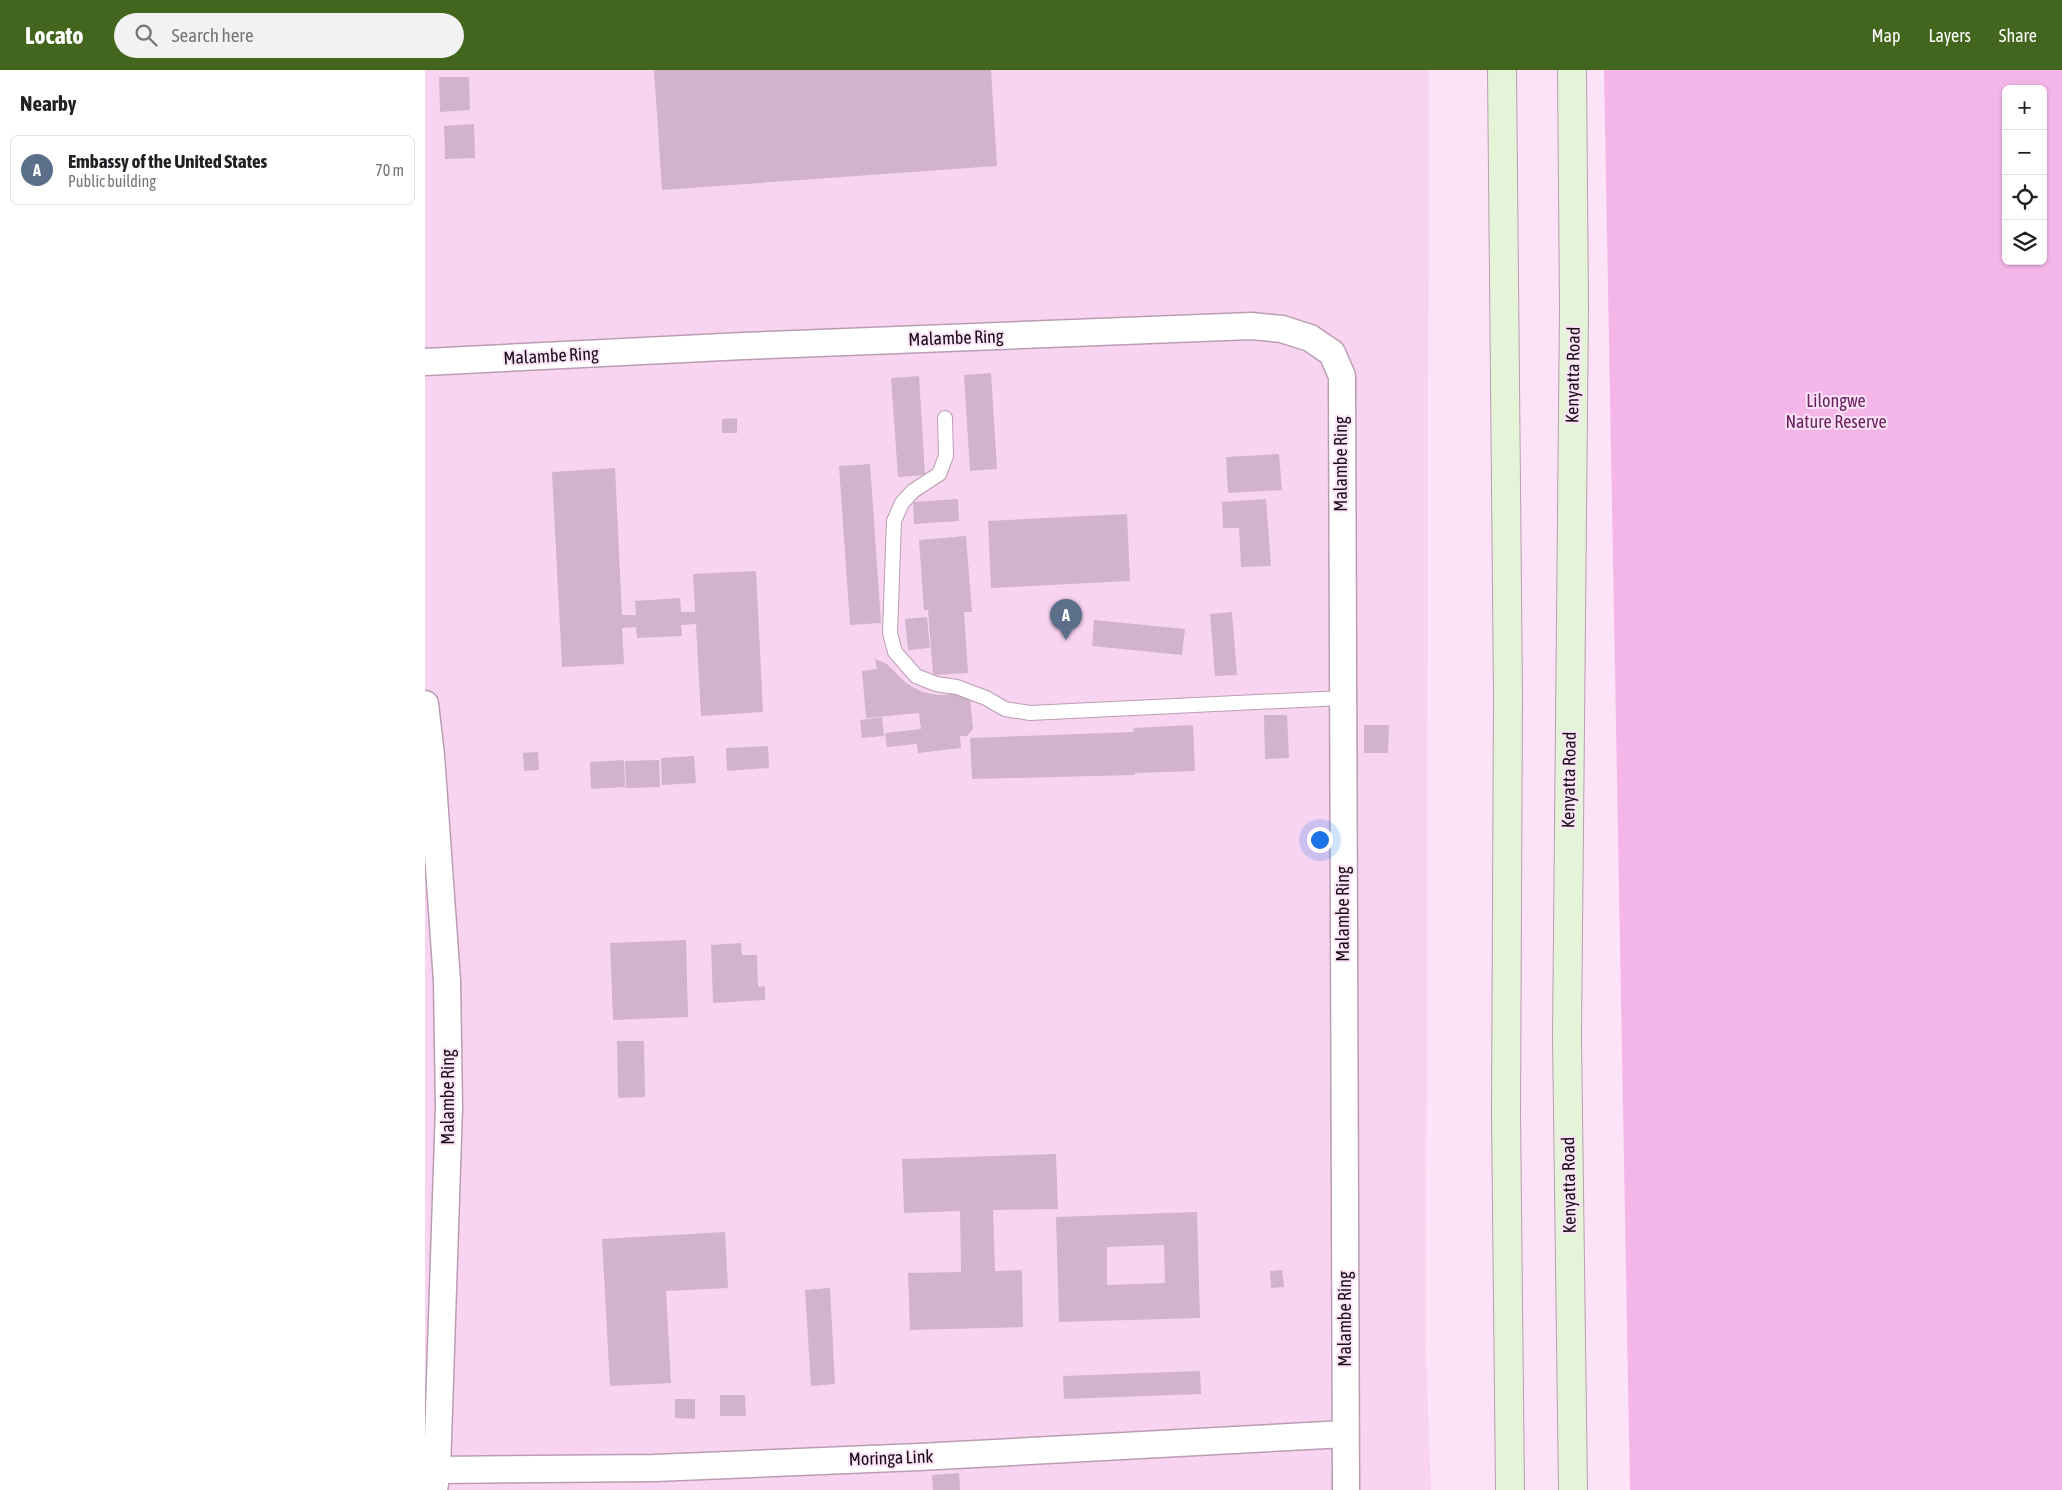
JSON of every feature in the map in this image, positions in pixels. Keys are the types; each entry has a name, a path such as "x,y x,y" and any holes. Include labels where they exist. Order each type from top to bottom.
{"main road":[{"path":"1502,70 1507,685 1506,1112 1510,1490"},
{"name":"Kenyatta Road","path":"1571,70 1573,307 1567,1037 1573,1490"}],"street":[{"name":"Malambe Ring","path":"425,362 743,346 1251,326 1283,329 1310,338 1332,353 1342,376 1346,1490"},
{"name":"Malambe Ring","path":"425,704 431,755 436,982 449,1107 436,1480"},
{"name":"Moringa Link","path":"436,1480 1345,1434"}],"lane":[{"path":"945,418 946,456 939,474 913,491 902,503 894,521 890,633 895,652 916,676 936,684 957,687 985,698 1005,710 1030,713 1342,698"}],"shaded area":[{"path":"425,70 1429,70 1426,1356 1431,1490 425,1490"}],"green space":[{"name":"Lilongwe Nature Reserve","path":"1604,70 2062,70 2062,1490 1630,1490"}],"building":[{"path":"654,70 991,70 997,166 662,190"},
{"path":"439,77 469,77 470,110 440,112"},
{"path":"474,124 475,158 445,159 444,126"},
{"path":"991,373 997,469 970,471 964,375"},
{"path":"919,376 925,475 898,477 891,378"},
{"path":"737,418 737,433 722,433 722,419"},
{"path":"1279,454 1282,490 1228,493 1226,457"},
{"path":"870,464 881,623 850,625 839,466"},
{"path":"615,468 622,615 636,615 635,601 680,598 681,612 695,612 693,574 756,571 763,712 701,716 696,624 681,625 682,636 637,638 636,627 622,628 624,664 562,667 552,472"},
{"path":"958,499 959,521 914,524 913,502"},
{"path":"1266,499 1271,566 1241,567 1239,528 1223,528 1222,502"},
{"path":"1127,514 1130,581 991,588 988,521"},
{"path":"966,536 972,612 964,612 968,673 933,675 928,610 924,610 919,540"},
{"path":"1232,612 1237,675 1215,676 1210,614"},
{"path":"927,617 930,648 908,650 905,619"},
{"path":"1094,620 1185,629 1182,655 1092,646"},
{"path":"875,659 887,664 906,683 922,692 939,695 963,693 970,698 973,729 967,736 960,736 961,748 918,753 917,744 887,747 885,733 921,729 919,713 866,718 862,671 877,669"},
{"path":"1264,715 1287,715 1289,758 1265,759"},
{"path":"882,717 884,736 862,738 860,720"},
{"path":"1193,725 1195,771 1135,773 1135,775 972,779 970,738 1134,732 1133,728"},
{"path":"1364,725 1389,725 1388,753 1364,753"},
{"path":"768,746 769,768 727,771 726,748"},
{"path":"538,752 539,770 524,771 523,753"},
{"path":"694,756 696,783 662,785 661,758"},
{"path":"624,760 625,787 591,789 590,762"},
{"path":"659,760 660,787 626,788 625,761"},
{"path":"686,940 688,1017 613,1020 610,943"},
{"path":"741,943 742,955 757,955 758,987 765,986 765,1000 713,1003 711,945"},
{"path":"617,1041 644,1041 645,1097 618,1098"},
{"path":"1056,1154 1058,1209 993,1210 995,1271 1022,1270 1023,1327 910,1330 908,1273 961,1272 960,1211 904,1213 902,1159"},
{"path":"1197,1212 1200,1318 1059,1322 1056,1217","holes":["1164,1245 1165,1283 1107,1285 1107,1247"]},
{"path":"725,1232 728,1288 666,1291 671,1383 610,1386 602,1239"},
{"path":"1282,1270 1284,1287 1271,1288 1270,1271"},
{"path":"830,1288 835,1384 811,1386 805,1290"},
{"path":"1200,1371 1201,1394 1064,1399 1063,1376"},
{"path":"720,1395 745,1395 746,1416 720,1416"},
{"path":"675,1399 695,1399 695,1419 675,1418"},
{"path":"959,1473 960,1490 933,1490 932,1475"}],"place":[{"name":"Embassy of the United States","path":"1066,640"}]}
